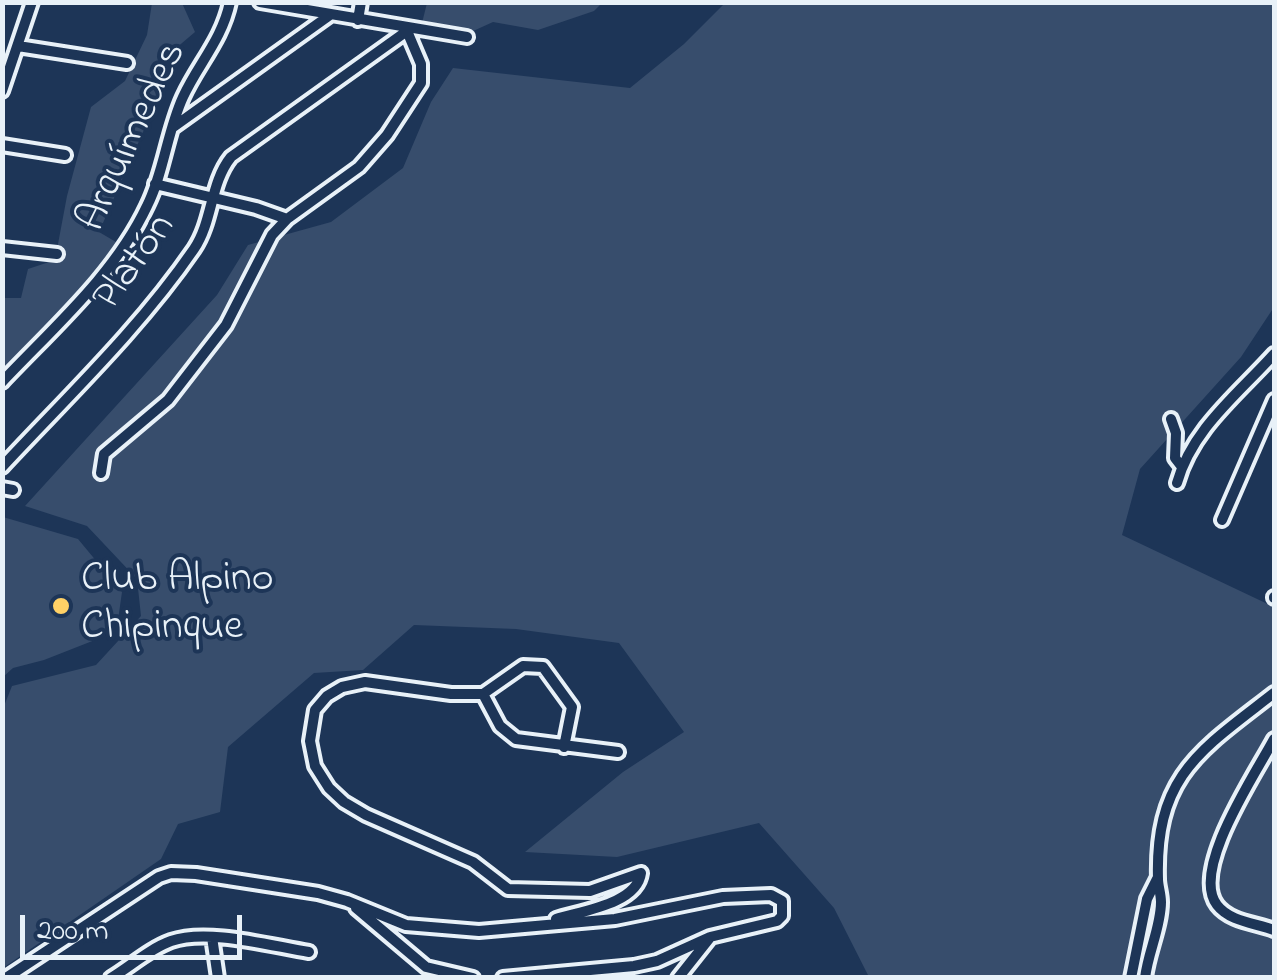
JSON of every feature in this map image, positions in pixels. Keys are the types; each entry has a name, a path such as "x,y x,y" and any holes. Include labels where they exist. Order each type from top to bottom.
{"street":[{"path":"2,91 32,2"},
{"name":"Arquímedes","path":"2,382 109,267 137,226 156,184 182,99 220,36 230,2"},
{"path":"260,2 407,30 467,36"},
{"path":"358,20 361,2"},
{"path":"172,128 330,15"},
{"path":"101,473 104,454 168,400 226,325 267,243 288,220 358,167 387,135 416,91 422,70 407,30"},
{"name":"Platón","path":"2,467 163,294 198,243 222,170 231,158 407,30"},
{"path":"18,46 126,63"},
{"path":"2,145 64,154"},
{"path":"156,184 288,220"},
{"path":"2,248 57,254"},
{"path":"1177,483 1196,439 1274,354"},
{"path":"1222,520 1274,400"},
{"path":"1171,419 1176,433 1175,458 1182,467"},
{"path":"543,923 623,896 638,886 641,873 590,891 508,889 473,862 344,802 315,766 310,741 315,710 342,687 365,682 452,694 483,694 523,666 543,666 572,707 564,747"},
{"path":"1145,978 1161,903 1158,878 1163,825 1172,792 1186,767 1208,744 1274,693"},
{"path":"483,694 507,734 516,739 618,752"},
{"path":"1274,739 1220,840 1210,883 1216,903 1224,911 1274,930"},
{"path":"6,978 159,877 171,873 347,901 406,924 428,928 479,930 615,919 723,897 771,895 782,902 778,921 710,937 657,961 503,978"},
{"path":"1131,978 1147,899 1158,878"},
{"path":"347,901 426,968 473,978"},
{"path":"1142,922 1157,926"},
{"path":"212,937 218,978"},
{"path":"111,978 169,941 212,937 309,952"},
{"path":"678,978 710,937"},
{"path":"1134,954 1147,958"},
{"path":"418,978 426,968"}],"shaded area":[{"path":"427,2 602,3 594,11 538,30 493,22 471,32 422,23"},
{"path":"152,3 182,3 195,32 175,49 99,232 116,242 104,263 3,374 3,298 21,298 28,269 55,260 91,107 125,81 147,35"},
{"path":"725,3 1274,3 1274,307 1241,357 1140,469 1122,535 1274,607 1274,977 869,977 834,908 759,823 617,857 525,852 623,772 684,732 619,643 516,629 414,625 363,670 314,673 228,747 220,812 178,824 161,859 3,968 2,711 12,686 96,665 141,616 137,579 87,526 25,506 217,295 248,245 331,222 403,168 431,102 453,68 630,88 684,44"},
{"name":"Club Alpino Chipinque","path":"3,517 78,539 122,592 118,620 100,638 13,668 3,677"}],"place":[{"name":"Club Alpino Chipinque","path":"61,606"}]}
